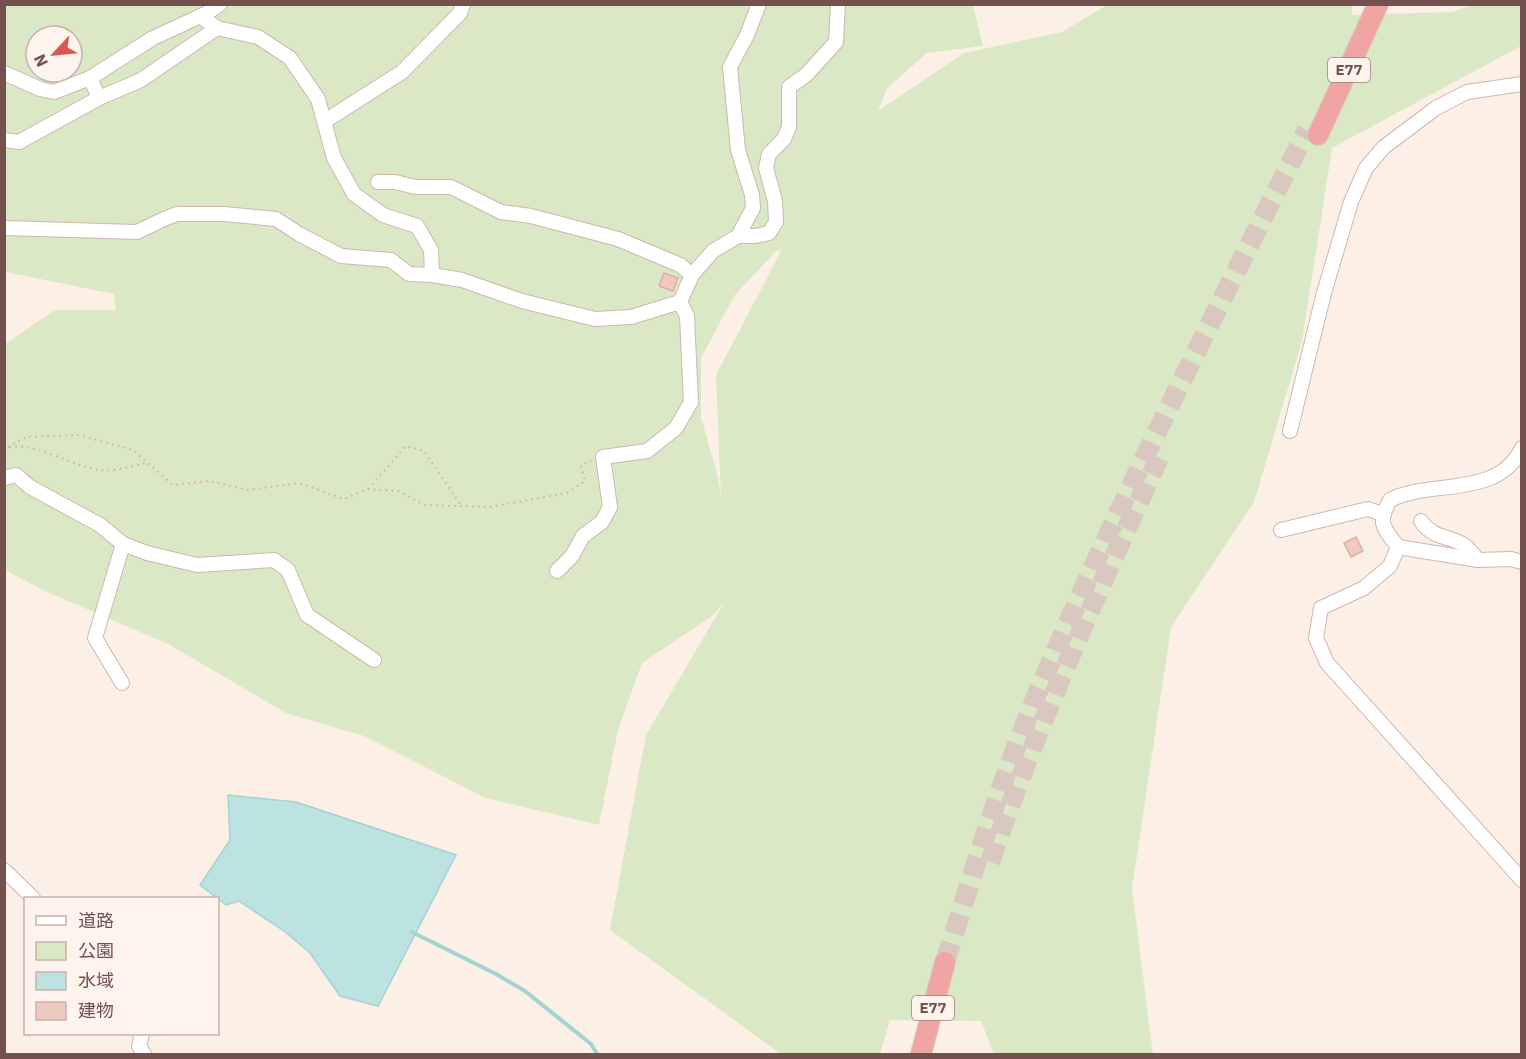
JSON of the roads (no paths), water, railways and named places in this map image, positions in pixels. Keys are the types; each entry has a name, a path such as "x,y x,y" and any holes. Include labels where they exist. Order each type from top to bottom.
{"highway":[{"name":"E77","path":"1366,4 1313,133 1378,4"},
{"name":"E77","path":"921,1054 951,964 932,1054"}],"lane":[{"path":"4,73 40,89 54,92 90,78 153,38 220,4"},
{"path":"326,121 402,72 460,13 463,4"},
{"path":"4,228 137,232 177,214 224,214 276,219 341,256 391,260 409,274 462,280 522,301 595,319 631,317 680,302 692,275 713,251 738,236 753,208 752,195 738,150 730,67 747,35 759,4"},
{"path":"738,236 769,233 776,222 775,201 766,168 769,154 784,139 789,127 789,87 806,75 836,42 838,4"},
{"path":"200,16 217,28 258,37 290,58 318,99 326,121 334,158 354,194 383,215 417,226 431,250 432,275"},
{"path":"4,140 19,142 99,98 141,80 217,28"},
{"path":"90,78 99,98"},
{"path":"1290,431 1351,202 1366,168 1384,147 1436,108 1467,92 1521,84"},
{"path":"378,182 395,182 416,188 452,187 501,212 531,216 618,239 680,265 692,275"},
{"path":"557,571 572,556 583,536 602,522 610,507 603,457 647,451 676,428 691,402 687,316 680,302"},
{"path":"1521,448 1517,458 1509,467 1492,477 1476,483 1400,495 1390,500 1382,514 1385,529 1398,547 1478,560 1511,559 1521,562"},
{"path":"4,478 16,475 30,487 100,525 123,544 147,553 197,565 273,560 288,570 307,615 374,660"},
{"path":"1281,530 1368,509 1382,514"},
{"path":"1421,521 1436,535 1464,545 1478,560"},
{"path":"122,683 95,638 123,544"},
{"path":"1398,547 1390,566 1364,588 1321,608 1316,638 1327,663 1521,880"},
{"path":"4,870 32,897"},
{"path":"142,1035 140,1046 144,1054"}],"water":[{"path":"228,795 296,802 456,855 378,1006 340,996 310,953 284,931 239,901 226,905 219,897 216,897 200,885 230,840"}],"waterway":[{"path":"412,932 525,991 591,1044 597,1054"}],"tunnel":[{"path":"945,962 1010,764 1066,627 1166,412 1307,130"},
{"path":"990,862 1048,708 1159,458"}]}
